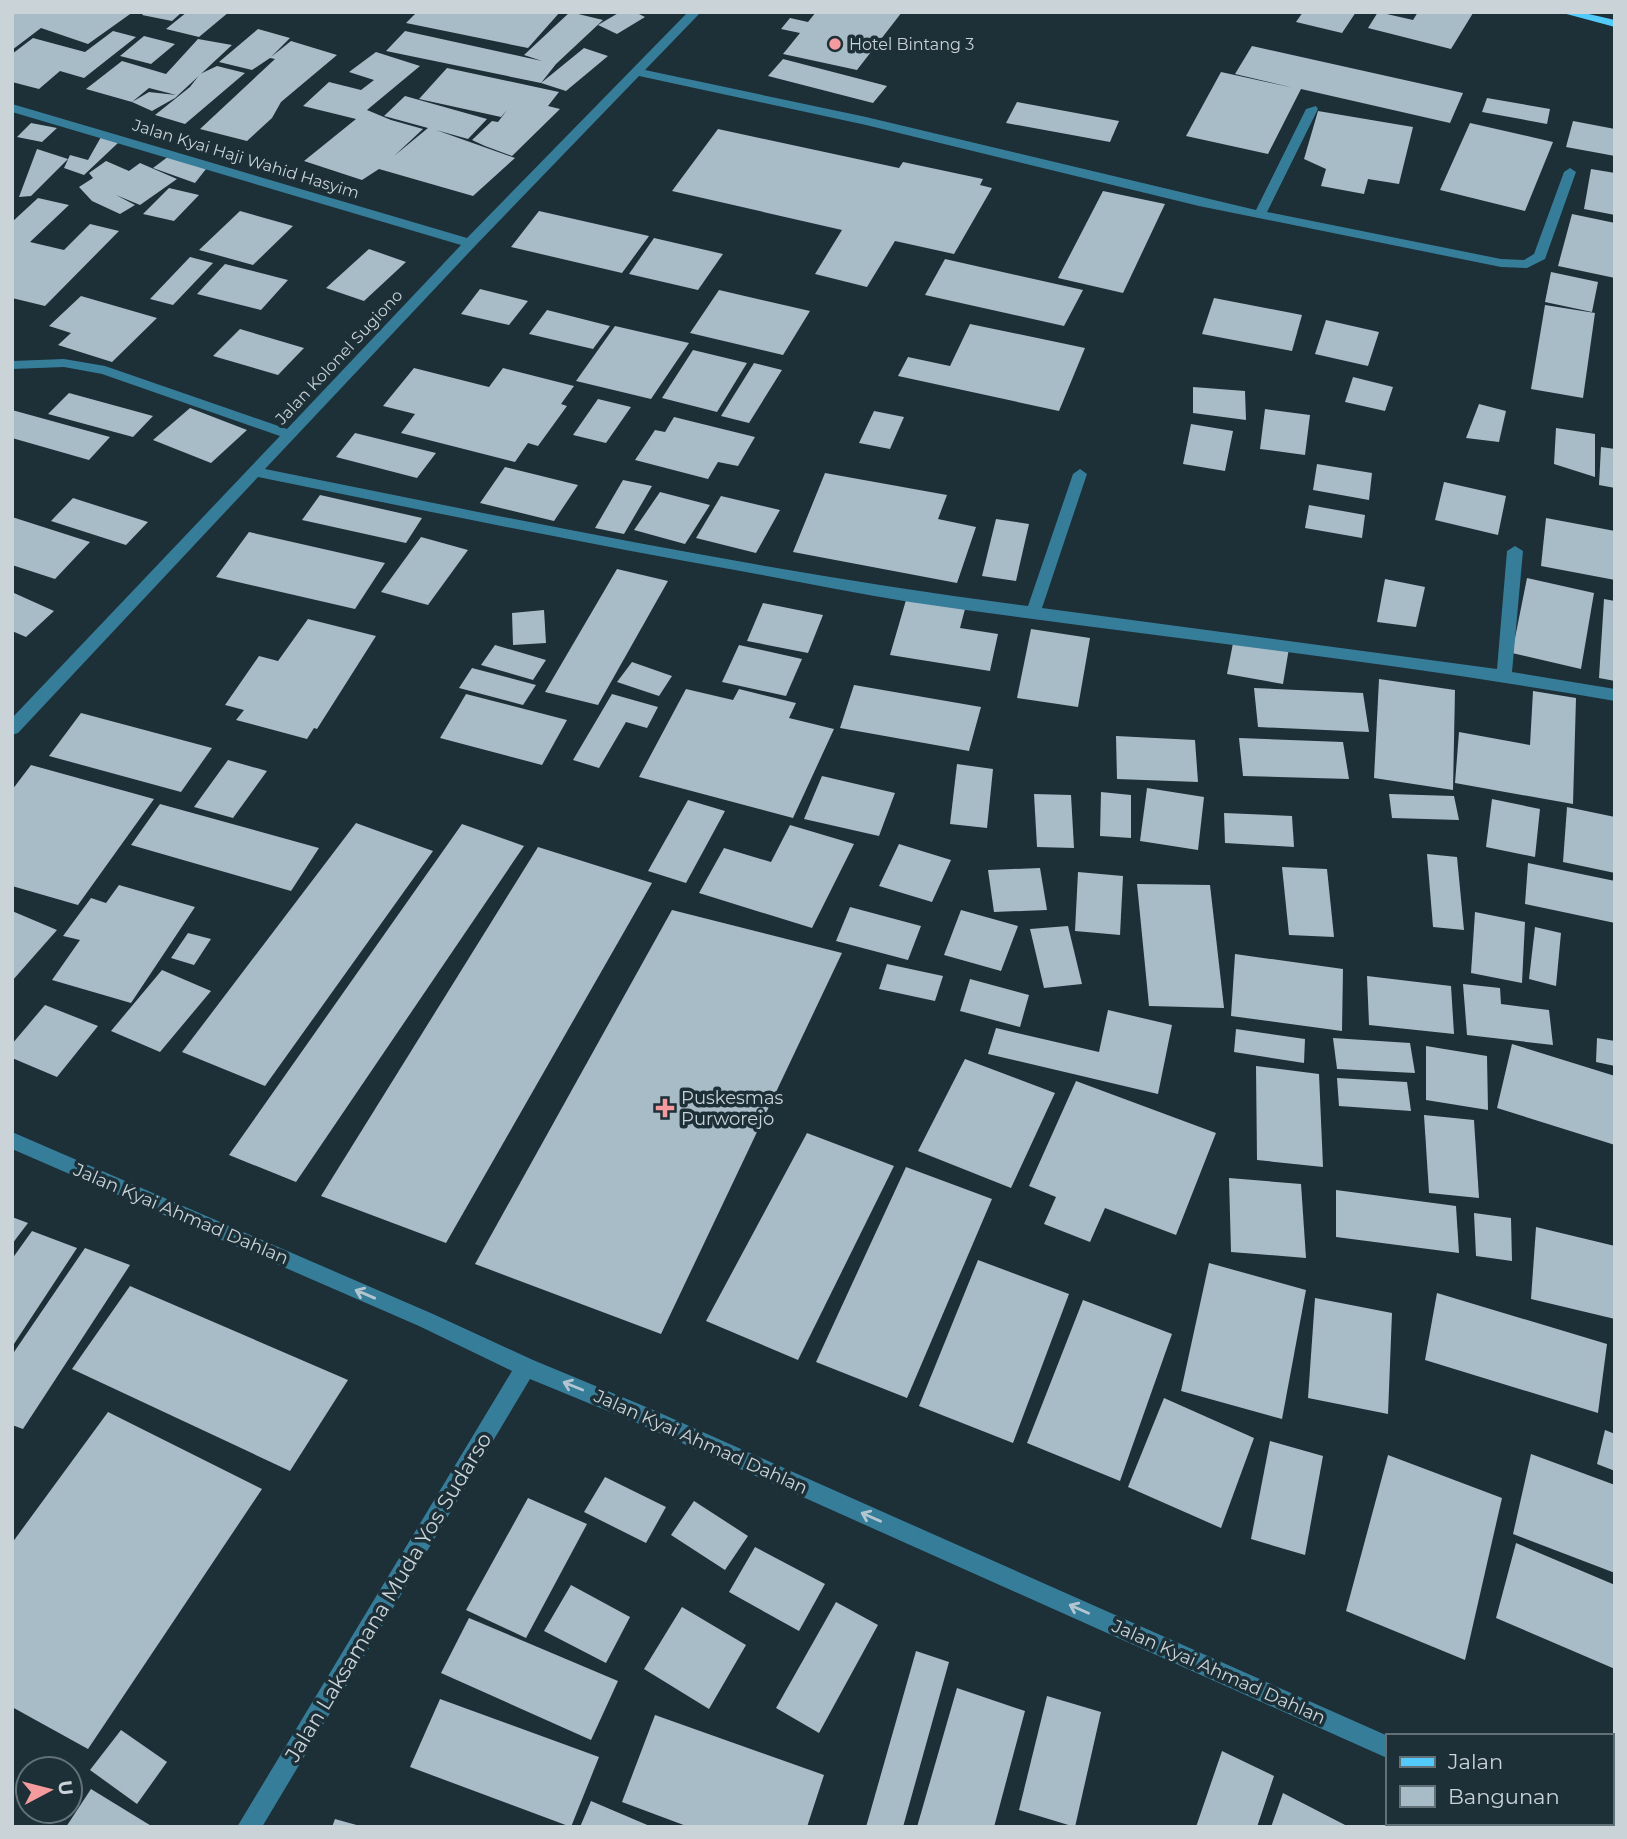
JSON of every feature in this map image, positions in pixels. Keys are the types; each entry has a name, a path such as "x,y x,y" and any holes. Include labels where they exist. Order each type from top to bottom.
{"main road":[{"path":"1568,13 1615,24"}],"street":[{"name":"Jalan Kolonel Sugiono","path":"12,729 470,243 695,12"},
{"path":"636,72 866,121 1261,214 1501,263 1527,264 1540,256 1570,172"},
{"name":"Jalan Kyai Haji Wahid Hasyim","path":"12,107 470,243"},
{"path":"1261,214 1312,109"},
{"path":"12,365 64,363 105,370 290,435"},
{"path":"256,472 626,546 908,596 1504,676 1615,695"},
{"path":"1033,613 1080,474"},
{"path":"1504,676 1515,551"},
{"name":"Jalan Kyai Ahmad Dahlan","path":"12,1140 426,1320 526,1367 644,1416 1386,1747"},
{"name":"Jalan Laksamana Muda Yos Sudarso","path":"249,1827 526,1367"}],"building":[{"path":"12,12 133,12 88,44 41,28 12,50"},
{"path":"145,12 182,12 172,21 142,15"},
{"path":"187,12 229,12 199,37 166,29"},
{"path":"417,12 560,12 528,48 406,23"},
{"path":"570,12 603,20 556,64 541,83 386,51 405,31 542,61 524,55"},
{"path":"620,12 635,12 645,17 617,34 598,25"},
{"name":"Hotel Bintang 3","path":"816,12 902,12 857,70 783,54 800,33 781,29 790,18 808,22"},
{"path":"1303,12 1356,12 1342,33 1296,22"},
{"path":"1378,12 1413,20 1418,12 1473,13 1451,49 1368,28"},
{"path":"258,29 290,38 271,57 291,41 337,55 281,102 272,118 247,141 200,129 275,59 270,58 252,70 219,62"},
{"path":"113,31 136,37 84,78 60,71 39,89 12,82 12,54 33,38 85,52"},
{"path":"144,36 175,44 151,64 120,56"},
{"path":"198,39 232,45 175,98 152,111 132,102 86,89 122,61 166,74","holes":["149,88 176,95 149,92 132,102"]},
{"path":"1252,46 1463,93 1450,123 1301,89 1268,154 1186,136 1221,72 1294,88 1235,74"},
{"path":"584,48 608,56 566,91 541,83"},
{"path":"376,52 420,66 367,110 391,120 423,129 394,156 428,128 384,116 405,96 487,119 468,139 436,130 515,158 473,196 379,169 362,180 304,161 356,119 303,106 329,82 361,90 374,80 349,72"},
{"path":"783,59 887,86 873,103 768,76"},
{"path":"217,66 245,73 185,124 155,115 190,87 200,74"},
{"path":"447,68 559,92 548,106 560,109 512,156 472,140 492,121 498,122 507,110 501,117 419,99"},
{"path":"1487,98 1550,109 1547,124 1482,112"},
{"path":"1017,102 1119,121 1110,142 1006,123"},
{"path":"1318,111 1413,127 1399,184 1368,179 1364,194 1321,186 1326,169 1304,159"},
{"path":"1573,121 1615,129 1615,156 1566,147"},
{"path":"31,123 57,128 42,142 17,137"},
{"path":"1470,123 1553,142 1525,211 1440,190"},
{"path":"718,129 899,168 903,162 983,179 980,185 992,188 954,254 895,241 867,287 815,274 842,230 672,191"},
{"path":"101,137 119,142 84,175 64,168 70,155 88,160"},
{"path":"37,149 68,159 31,196 19,197"},
{"path":"169,156 206,169 195,183 153,168"},
{"path":"106,161 129,171 140,163 177,179 140,205 116,195 135,205 120,214 92,201 79,187 93,178 89,173"},
{"path":"1591,169 1615,173 1615,215 1584,209"},
{"path":"169,188 199,195 174,221 143,214"},
{"path":"1103,191 1165,204 1123,293 1058,278"},
{"path":"38,198 69,205 30,242 64,250 90,224 119,231 45,306 12,298 12,222"},
{"path":"240,211 293,226 253,265 199,250"},
{"path":"539,211 649,236 622,273 511,247"},
{"path":"1572,214 1615,223 1615,278 1558,266"},
{"path":"654,238 723,254 698,290 629,274"},
{"path":"369,249 406,262 364,301 326,288"},
{"path":"190,257 213,263 173,305 150,299"},
{"path":"945,259 1083,290 1064,326 925,295"},
{"path":"225,264 288,280 261,310 197,294"},
{"path":"1551,272 1598,282 1592,312 1545,302"},
{"path":"480,289 528,301 509,325 461,314"},
{"path":"719,290 810,311 783,355 690,333"},
{"path":"81,296 157,318 112,362 58,345 71,333 49,326"},
{"path":"1214,298 1302,315 1292,351 1202,334"},
{"path":"1545,305 1595,313 1583,398 1531,389"},
{"path":"547,310 610,326 593,349 529,334"},
{"path":"1326,320 1379,332 1368,366 1315,354"},
{"path":"970,324 1085,348 1059,411 898,376 908,357 950,366"},
{"path":"615,326 689,343 651,399 576,381"},
{"path":"240,329 304,348 278,375 213,356"},
{"path":"693,350 747,363 717,412 662,398"},
{"path":"754,363 782,370 749,423 721,416"},
{"path":"414,368 489,387 503,368 574,386 561,404 567,406 538,446 528,443 515,462 401,433 415,414 383,406"},
{"path":"1353,377 1393,387 1385,411 1345,402"},
{"path":"1193,387 1245,391 1246,420 1193,413"},
{"path":"69,393 153,416 133,437 48,414"},
{"path":"598,399 631,407 606,443 573,435"},
{"path":"1479,404 1506,411 1499,442 1466,438"},
{"path":"190,408 247,430 211,463 153,440"},
{"path":"1265,409 1310,415 1305,455 1260,449"},
{"path":"12,410 110,437 89,460 12,438"},
{"path":"874,411 904,417 890,449 859,443"},
{"path":"674,417 755,437 738,466 718,462 708,479 635,460 655,430 665,432"},
{"path":"1191,424 1233,431 1225,471 1183,464"},
{"path":"1556,428 1595,434 1595,477 1554,464"},
{"path":"355,433 436,453 417,478 336,457"},
{"path":"1601,447 1615,449 1615,488 1599,485"},
{"path":"1317,464 1372,473 1369,500 1313,490"},
{"path":"505,467 578,485 554,521 480,503"},
{"path":"825,473 947,495 938,519 976,527 957,583 793,552"},
{"path":"623,480 652,486 624,534 595,528"},
{"path":"1444,482 1506,496 1498,535 1435,520"},
{"path":"660,492 710,505 685,544 634,530"},
{"path":"320,495 422,518 406,543 302,520"},
{"path":"721,496 780,510 756,553 696,538"},
{"path":"73,498 148,522 126,545 51,521"},
{"path":"1309,505 1365,515 1362,538 1305,528"},
{"path":"12,517 90,542 55,579 12,565"},
{"path":"1546,518 1615,531 1615,580 1541,566"},
{"path":"996,519 1029,524 1016,581 982,576"},
{"path":"249,532 385,563 355,609 216,577"},
{"path":"421,537 468,550 428,605 381,592"},
{"path":"617,569 668,581 598,705 545,692"},
{"path":"1527,578 1594,593 1581,669 1512,653"},
{"path":"1385,579 1425,587 1416,627 1377,622"},
{"path":"14,593 54,611 26,637 12,631"},
{"path":"1604,599 1615,601 1615,681 1599,678"},
{"path":"906,600 965,609 960,628 998,634 990,671 890,655"},
{"path":"763,603 823,615 808,653 747,641"},
{"path":"544,610 546,643 513,645 512,613"},
{"path":"308,619 376,636 317,729 314,728 307,739 236,720 244,710 225,705 259,656 278,661"},
{"path":"1031,629 1090,638 1078,707 1017,698"},
{"path":"1234,638 1289,648 1283,684 1227,674"},
{"path":"495,645 546,660 533,680 481,665"},
{"path":"739,645 802,659 786,696 722,682"},
{"path":"632,662 672,676 659,696 617,682"},
{"path":"472,668 536,685 523,705 459,688"},
{"path":"1379,679 1455,690 1453,790 1374,778"},
{"path":"854,685 981,707 969,751 840,728"},
{"path":"1254,688 1363,693 1369,732 1258,727"},
{"path":"686,689 733,700 739,689 796,703 789,718 834,729 793,818 639,777"},
{"path":"1533,691 1576,698 1573,804 1455,783 1459,732 1530,745"},
{"path":"466,694 567,720 542,765 440,738"},
{"path":"612,694 658,707 647,728 626,722 599,768 573,760"},
{"path":"81,713 212,748 181,792 49,756"},
{"path":"1116,736 1195,740 1198,782 1117,779"},
{"path":"1239,738 1343,742 1349,779 1243,776"},
{"path":"228,760 267,771 233,818 194,807"},
{"path":"957,764 993,769 987,828 950,824"},
{"path":"31,765 154,799 78,905 12,886 12,790"},
{"path":"822,776 895,793 879,836 804,819"},
{"path":"1147,788 1204,797 1198,850 1140,841"},
{"path":"1101,792 1131,795 1131,838 1100,836"},
{"path":"1034,794 1071,795 1074,848 1037,847"},
{"path":"1389,794 1454,796 1459,820 1392,818"},
{"path":"1492,799 1540,809 1535,857 1486,847"},
{"path":"688,800 725,811 686,883 648,871"},
{"path":"160,804 319,848 291,891 131,845"},
{"path":"1567,807 1615,817 1615,873 1563,862"},
{"path":"1224,813 1292,816 1294,847 1225,843"},
{"path":"356,823 433,851 265,1086 182,1052"},
{"path":"462,824 524,846 296,1182 229,1155"},
{"path":"790,825 854,844 812,928 699,893 724,848 771,862"},
{"path":"899,844 951,860 932,902 879,886"},
{"path":"538,847 652,883 446,1243 321,1196"},
{"path":"1427,854 1457,857 1464,930 1433,927"},
{"path":"1528,863 1615,881 1615,923 1525,904"},
{"path":"1282,867 1327,869 1334,937 1289,935"},
{"path":"1040,868 1047,910 994,912 988,870"},
{"path":"1078,872 1123,876 1120,935 1075,931"},
{"path":"1137,884 1210,885 1224,1008 1149,1006"},
{"path":"119,885 195,907 131,1003 52,980 80,940 63,936 91,898 106,903"},
{"path":"850,907 921,926 908,960 836,941"},
{"name":"Puskesmas Purworejo","path":"672,910 842,953 661,1334 475,1264"},
{"path":"961,910 1018,926 1001,971 944,955"},
{"path":"12,911 57,930 12,981"},
{"path":"1475,912 1525,922 1522,983 1471,973"},
{"path":"1068,926 1082,984 1044,988 1030,929"},
{"path":"1535,927 1561,933 1556,986 1529,979"},
{"path":"188,933 211,939 194,965 171,958"},
{"path":"1235,954 1343,969 1342,1031 1231,1016"},
{"path":"887,964 943,976 935,1001 879,989"},
{"path":"162,970 211,991 160,1052 111,1031"},
{"path":"1367,976 1451,986 1454,1034 1369,1025"},
{"path":"970,979 1029,995 1020,1027 960,1011"},
{"path":"1463,984 1500,988 1501,1004 1549,1010 1553,1045 1467,1035"},
{"path":"45,1005 98,1026 57,1077 12,1058 12,1044"},
{"path":"1108,1010 1172,1025 1158,1094 988,1054 996,1028 1099,1052"},
{"path":"1236,1029 1305,1039 1304,1063 1234,1052"},
{"path":"1333,1038 1410,1043 1415,1073 1337,1069"},
{"path":"1597,1038 1615,1041 1615,1066 1596,1062"},
{"path":"1512,1044 1615,1076 1615,1145 1497,1108"},
{"path":"1426,1046 1487,1056 1488,1110 1426,1100"},
{"path":"965,1059 1055,1093 1011,1188 918,1151"},
{"path":"1256,1066 1319,1074 1323,1167 1257,1160"},
{"path":"1337,1078 1407,1082 1411,1111 1339,1106"},
{"path":"1076,1081 1216,1133 1176,1235 1105,1208 1090,1242 1044,1224 1056,1197 1029,1186"},
{"path":"1424,1115 1474,1120 1479,1198 1429,1193"},
{"path":"807,1133 894,1166 798,1360 706,1321"},
{"path":"906,1167 992,1199 907,1398 816,1362"},
{"path":"1229,1178 1301,1184 1306,1258 1231,1252"},
{"path":"1336,1190 1456,1206 1459,1253 1336,1237"},
{"path":"1474,1213 1511,1218 1512,1261 1476,1256"},
{"path":"12,1217 28,1223 12,1244"},
{"path":"1536,1227 1615,1246 1615,1319 1531,1299"},
{"path":"32,1231 77,1248 12,1347 12,1259"},
{"path":"85,1248 130,1265 23,1429 12,1425 12,1355"},
{"path":"978,1260 1069,1294 1013,1443 919,1406"},
{"path":"1209,1263 1306,1290 1282,1419 1181,1391"},
{"path":"130,1286 348,1380 290,1471 72,1369"},
{"path":"1437,1293 1607,1344 1598,1413 1425,1360"},
{"path":"1315,1298 1392,1313 1388,1414 1308,1398"},
{"path":"1083,1300 1172,1334 1120,1481 1027,1443"},
{"path":"1164,1398 1254,1438 1221,1528 1128,1487"},
{"path":"108,1412 262,1489 88,1749 12,1707 12,1543"},
{"path":"1605,1430 1615,1434 1615,1471 1597,1464"},
{"path":"1270,1441 1323,1456 1305,1555 1251,1539"},
{"path":"1531,1454 1615,1485 1615,1573 1513,1534"},
{"path":"1388,1455 1502,1498 1465,1660 1346,1611"},
{"path":"605,1477 666,1507 646,1543 584,1512"},
{"path":"528,1498 587,1524 526,1638 466,1610"},
{"path":"694,1501 748,1536 725,1570 671,1535"},
{"path":"1516,1543 1615,1585 1615,1669 1496,1618"},
{"path":"755,1547 825,1584 799,1631 729,1592"},
{"path":"571,1585 630,1617 606,1663 544,1631"},
{"path":"836,1602 878,1625 819,1733 776,1708"},
{"path":"682,1607 746,1645 709,1709 644,1669"},
{"path":"469,1618 618,1681 591,1740 441,1673"},
{"path":"916,1651 949,1662 903,1827 866,1827"},
{"path":"957,1688 1025,1711 994,1827 917,1827"},
{"path":"1047,1696 1101,1712 1075,1827 1019,1810"},
{"path":"440,1699 599,1757 571,1827 410,1767"},
{"path":"655,1715 824,1775 807,1827 689,1827 622,1802"},
{"path":"121,1730 167,1762 137,1804 90,1770"},
{"path":"1222,1751 1274,1776 1257,1827 1196,1827"},
{"path":"91,1789 153,1827 66,1827 84,1825 84,1800"},
{"path":"1283,1793 1349,1827 1271,1827"},
{"path":"591,1801 652,1827 580,1827"},
{"path":"335,1819 360,1826 360,1827 332,1827"}],"place":[{"name":"Hotel Bintang 3","path":"835,44"},
{"name":"Puskesmas Purworejo","path":"665,1108"}]}
